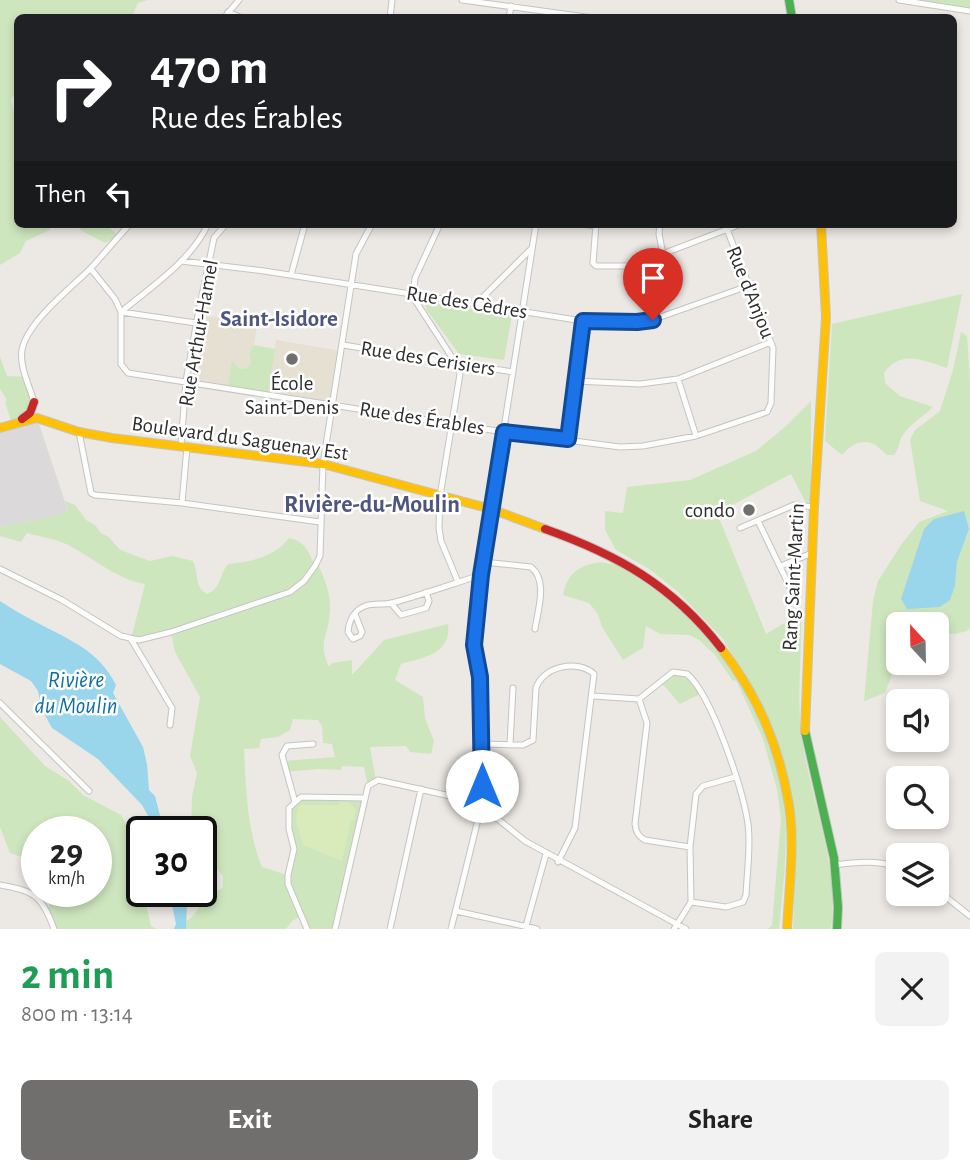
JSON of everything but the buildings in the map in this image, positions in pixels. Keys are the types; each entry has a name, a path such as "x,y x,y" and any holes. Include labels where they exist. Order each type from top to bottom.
{"main road":[{"name":"Rang Saint-Martin","path":"821,228 827,317 804,712 805,734 834,865 838,904 837,929"},
{"path":"34,402 38,412 55,422"},
{"path":"12,424 30,413 34,402"},
{"name":"Boulevard du Saguenay Est","path":"0,428 37,418 79,432 323,464 491,509 584,543 631,566 671,595 710,634 735,666 759,704 776,751 789,806 791,846 787,929"}],"street":[{"path":"227,14 239,0"},
{"path":"463,0 566,14"},
{"path":"899,0 970,11"},
{"path":"510,14 511,6"},
{"path":"34,402 22,360 22,349 49,307 91,268 126,228"},
{"path":"121,312 181,261 202,237 206,228"},
{"name":"Rue Arthur-Hamel","path":"182,503 186,380 214,239 223,228"},
{"path":"291,275 304,228"},
{"path":"0,569 62,600 121,636 139,640 290,592 304,581 320,556 323,464 332,403 356,254 370,228"},
{"path":"438,228 415,278 413,297 460,374 440,496 439,528 458,582"},
{"path":"451,929 482,803 480,677 474,645 481,575 535,228"},
{"path":"596,228 596,266 631,266 723,228"},
{"path":"660,228 663,254"},
{"name":"Rue d'Anjou","path":"725,228 771,342 774,358 771,403"},
{"path":"476,304 531,249"},
{"name":"Rue des Cèdres","path":"181,261 208,266 240,267 583,321 653,320 748,286"},
{"path":"91,268 115,299 121,312"},
{"path":"121,312 196,323"},
{"name":"Rue des Érables","path":"121,312 121,364 128,373 504,432 620,447 643,446 696,436 767,412 771,403"},
{"path":"568,439 583,321"},
{"path":"575,381 640,384 678,379 771,342"},
{"name":"Rue des Cerisiers","path":"342,345 513,372"},
{"path":"678,379 696,436"},
{"path":"79,432 91,493 95,495 182,503 320,522"},
{"path":"740,527 794,505 814,507"},
{"path":"758,521 797,602"},
{"path":"781,566 812,553"},
{"path":"484,562 531,567 536,570 541,584 535,629"},
{"path":"355,614 365,606 391,603 481,575"},
{"path":"391,603 401,615 426,608 429,601 426,592"},
{"path":"131,639 172,708 170,725"},
{"path":"482,744 523,744 533,740 536,688 539,680 560,666 589,670 594,679 593,696 575,828 558,862"},
{"path":"593,696 639,699 673,672 687,674 702,693 723,738 748,827 746,895 743,902 733,906 691,902"},
{"path":"510,744 513,688"},
{"path":"639,699 647,723 636,830 639,837 645,840 690,847"},
{"path":"0,703 89,791"},
{"path":"295,802 282,755 287,746 313,744"},
{"path":"675,927 691,902 690,847 696,794 703,786 735,777"},
{"path":"335,929 364,798 368,786 378,780 482,803 512,832 545,854 675,927 686,929"},
{"path":"390,929 421,789"},
{"path":"307,929 288,884 294,849 289,829 289,808 301,797 364,798"},
{"path":"526,926 545,854"},
{"path":"834,865 860,861 886,864"},
{"path":"0,885 27,890 41,899 54,929"},
{"path":"949,899 970,916"},
{"path":"456,911 537,929"},
{"path":"496,928 499,920"}],"shaded area":[{"path":"198,315 257,324 254,345 249,353 251,363 245,369 240,369 233,361 228,387 186,381"},
{"path":"276,340 341,351 332,403 268,393"},
{"path":"37,418 68,511 56,516 0,527 0,428"}],"green space":[{"path":"0,0 148,0 138,3 133,14 14,14 14,95 11,99 14,113 14,228 51,228 26,241 20,253 0,265"},
{"path":"919,0 970,0 970,8"},
{"path":"79,228 110,228 119,236 105,243"},
{"path":"962,294 947,368 913,358 897,361 884,373 885,383 900,396 933,407 906,431 894,455 887,455 869,442 860,442 842,455 825,441 832,324"},
{"path":"425,302 512,315 504,360 459,354 426,309"},
{"path":"961,332 967,336 970,380 970,627 967,631 949,633 949,612 886,612 886,676 892,676 885,693 864,701 873,601 878,581 919,522 948,511 920,501 910,440 915,430 940,411","holes":["969,529 957,562 955,586 902,603"]},
{"path":"254,345 275,349 268,393 228,387 232,360 240,369 245,369 251,363 249,353"},
{"path":"0,357 7,376 27,377 37,418 12,424 5,402 7,400 0,389"},
{"path":"811,401 811,501 806,503 791,474 717,513 766,634 801,613 801,732 828,855 833,904 831,929 793,929 793,820 756,695 723,639 678,592 649,569 616,550 605,530 605,511 623,513 627,487 690,480 756,451"},
{"path":"65,501 75,505 86,520 109,537 119,549 150,561 172,556 193,561 198,584 207,594 218,585 228,564 269,554 289,538 303,544 315,566 319,566 329,593 330,611 324,650 329,667 332,663 352,660 352,675 384,640 448,624 448,634 441,648 427,657 401,664 395,680 423,697 425,718 434,741 431,754 410,752 406,746 370,747 376,781 368,786 364,767 342,766 341,770 285,772 283,761 335,757 332,744 323,743 322,726 318,720 293,719 290,730 278,737 261,739 259,748 244,749 250,824 262,867 287,875 293,856 289,808 301,797 364,798 335,929 307,929 300,917 292,921 286,929 186,929 186,921 200,907 217,907 217,891 223,887 223,876 217,869 217,816 191,816 197,773 190,756 200,697 175,652 171,632 131,639 145,584 115,573 60,542 27,533 21,542 0,536 0,527 56,516 68,511"},
{"path":"601,562 621,566 637,574 688,617 728,663 758,715 779,771 784,801 786,849 779,929 768,929 772,925 781,819 777,789 763,739 736,680 733,681 715,655 699,640 689,635 660,634 646,626 643,648 623,660 589,603 563,595 575,571"},
{"path":"673,672 687,674 702,693 680,704 660,681"},
{"path":"0,717 45,766 69,781 83,795 121,815 126,825 126,907 147,907 151,926 156,929 54,929 48,915 49,907 112,907 112,816 21,816 21,857 10,853 0,827"},
{"path":"339,802 349,802 356,810 354,820 351,820 342,861 303,845 296,819 299,805 339,805"}],"water":[{"path":"964,511 969,529 957,562 955,586 950,600 940,607 907,609 901,599 924,529 934,519"},
{"name":"Rivière du Moulin","path":"0,601 81,646 100,662 116,685 113,693 143,747 149,790 155,796 160,816 148,816 142,805 98,759 52,728 42,710 38,691 31,681 0,664"},
{"path":"172,907 187,907 186,929 174,929 176,924"}],"traffic: fast":[{"path":"789,0 791,14"},
{"path":"805,731 834,858 837,929"}],"traffic: slow":[{"path":"805,731 814,507 826,317 821,228"},
{"path":"0,428 37,418 79,432 112,438 323,464 491,509 545,529"},
{"path":"721,648 756,703 773,742 785,783 792,836 787,929"}],"traffic: jam":[{"path":"22,419 30,413 34,402"},
{"path":"545,529 620,561 642,575 683,606 721,648"}],"place":[{"name":"École Saint-Denis","path":"292,359"},
{"name":"condo","path":"749,510"}],"district":[{"name":"Saint-Isidore","path":"279,318"},
{"name":"Rivière-du-Moulin","path":"372,504"}],"route":[{"path":"482,786 480,677 474,645 481,575 504,432 568,439 583,321 653,320"}]}
